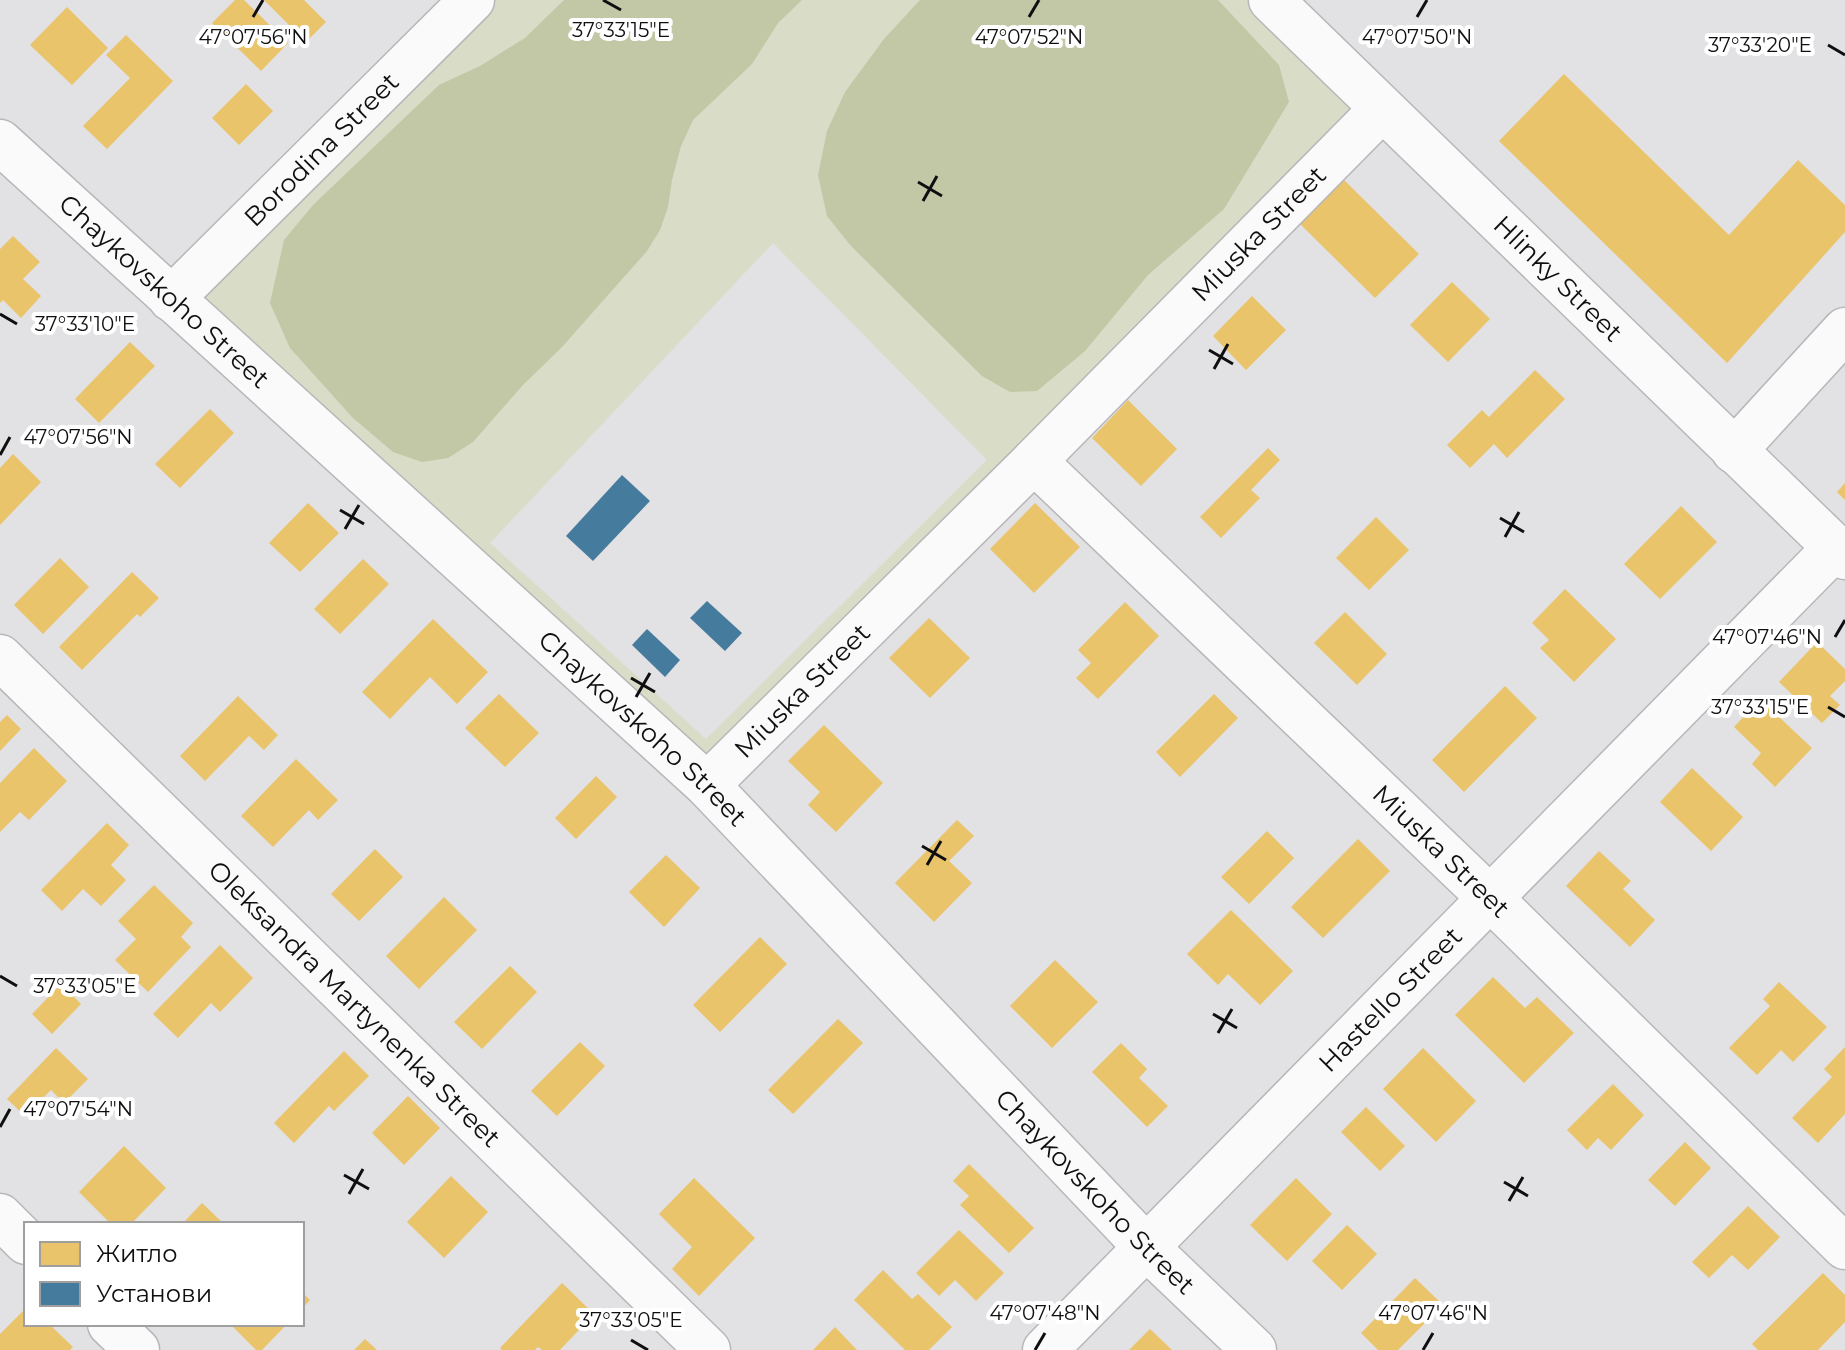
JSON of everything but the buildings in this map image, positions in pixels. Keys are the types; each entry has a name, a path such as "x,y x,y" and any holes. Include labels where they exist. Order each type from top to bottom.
{"street":[{"name":"Borodina Street","path":"171,299 472,0"},
{"name":"Hlinky Street","path":"1271,0 1840,552"},
{"name":"Miuska Street","path":"707,785 1034,461 1382,109"},
{"name":"Chaykovskoho Street","path":"8,166 171,299 707,785 1146,1247 1254,1350"},
{"path":"1734,451 1845,330"},
{"name":"Miuska Street","path":"1034,461 1490,898 1845,1247"},
{"name":"Hastello Street","path":"1045,1350 1490,898 1840,552"},
{"name":"Oleksandra Martynenka Street","path":"0,657 708,1350"},
{"path":"0,1216 24,1240"},
{"path":"112,1326 137,1350"}],"green space":[{"path":"489,0 1257,0 1368,108 709,771 187,298","holes":["773,243 987,460 706,739 490,543"]},
{"path":"564,0 802,0 778,23 752,64 693,120 681,146 660,230 647,251 473,442 448,458 422,462 393,452 353,418 290,348 270,303 284,240 313,205 439,85 480,66 525,38"},
{"path":"920,0 1218,0 1279,65 1289,102 1224,209 1148,275 1085,351 1037,391 1010,392 982,376 851,246 827,216 818,175 827,131 845,92 884,39"}]}
